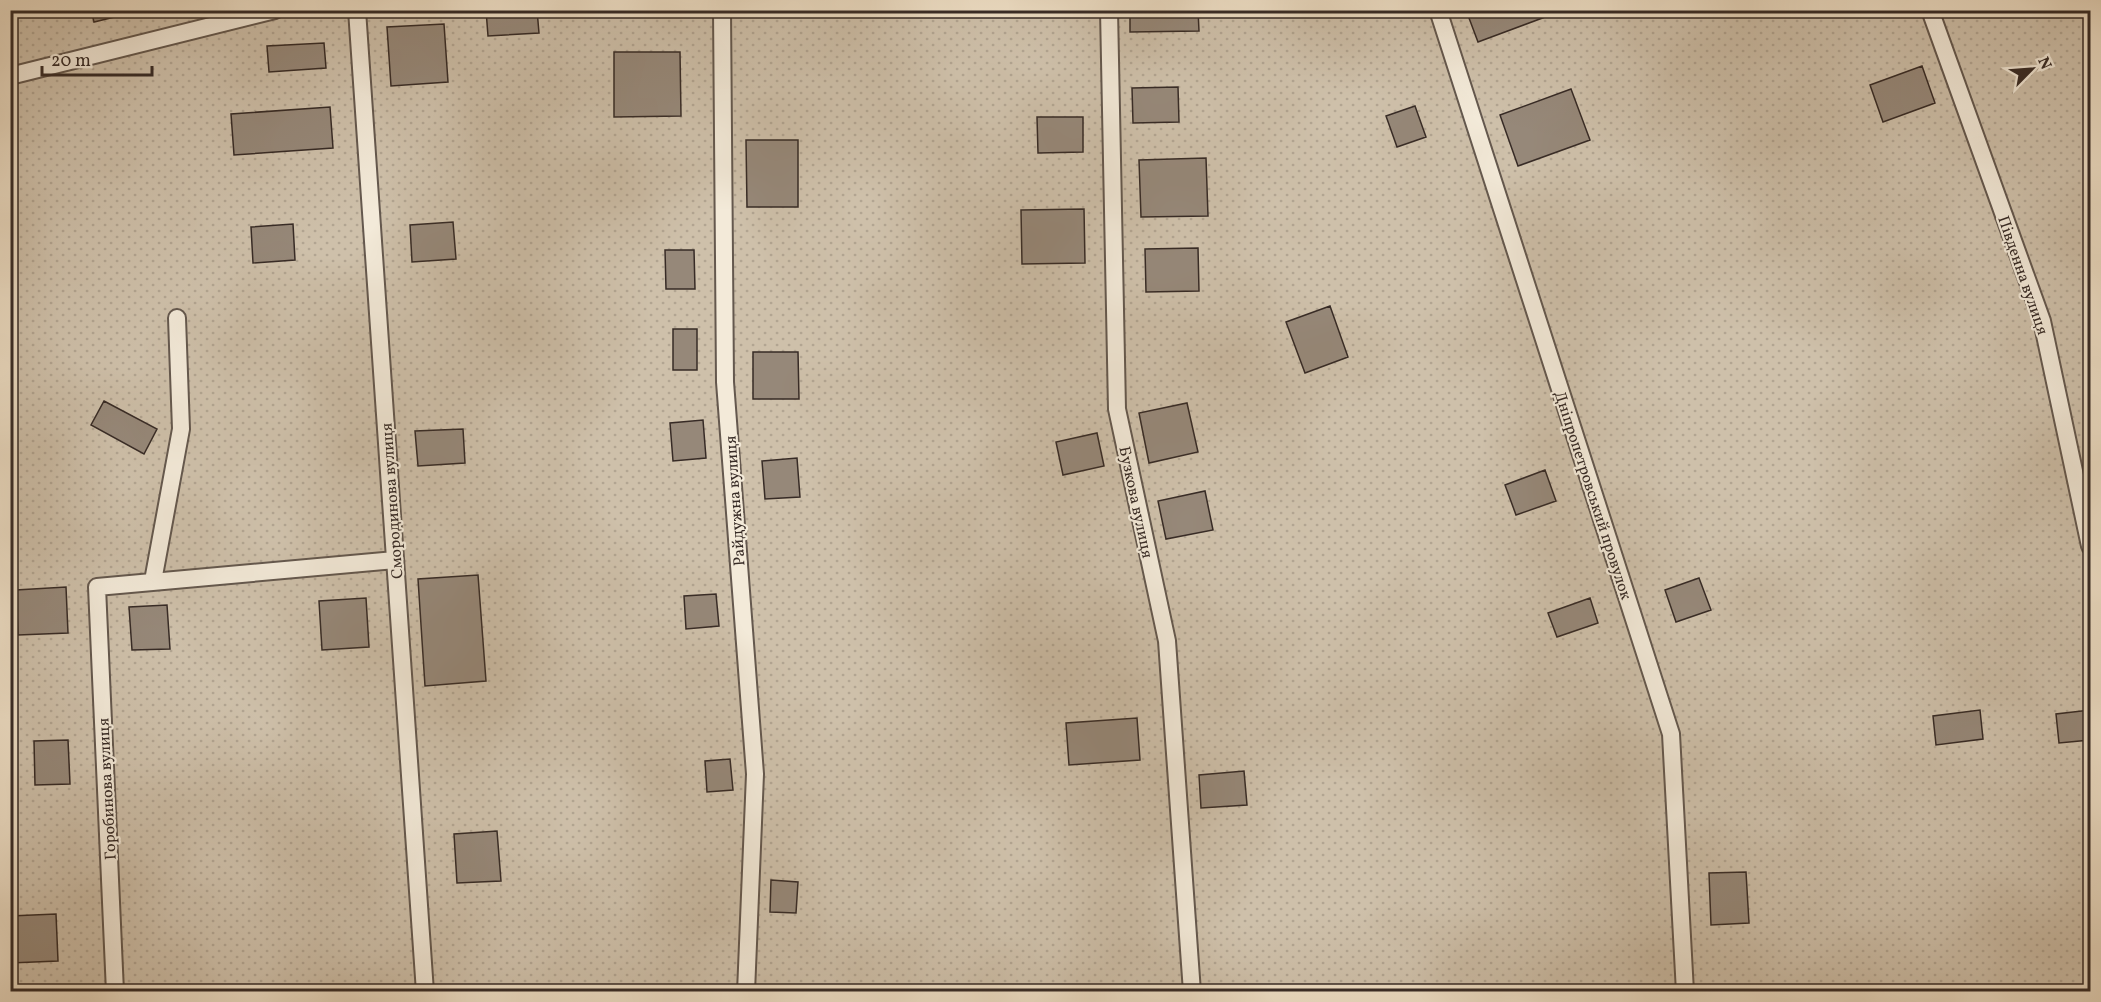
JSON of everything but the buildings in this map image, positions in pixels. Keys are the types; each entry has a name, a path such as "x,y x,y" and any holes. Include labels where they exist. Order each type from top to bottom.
{"lane":[{"path":"10,76 275,10"},
{"name":"Смородинова вулиця","path":"357,10 425,992"},
{"name":"Райдужна вулиця","path":"722,10 725,382 755,774 746,992"},
{"name":"Бузкова вулиця","path":"1109,10 1117,410 1167,641 1192,992"},
{"name":"Дніпропетровський провулок","path":"1438,10 1671,734 1685,992"},
{"name":"Південна вулиця","path":"1930,10 2042,321 2091,546"},
{"path":"177,318 181,429 153,581 395,560"},
{"name":"Горобинова вулиця","path":"115,992 97,587 153,581"}],"shaded area":[{"path":"11,10 2090,11 2090,991 11,991"}]}
